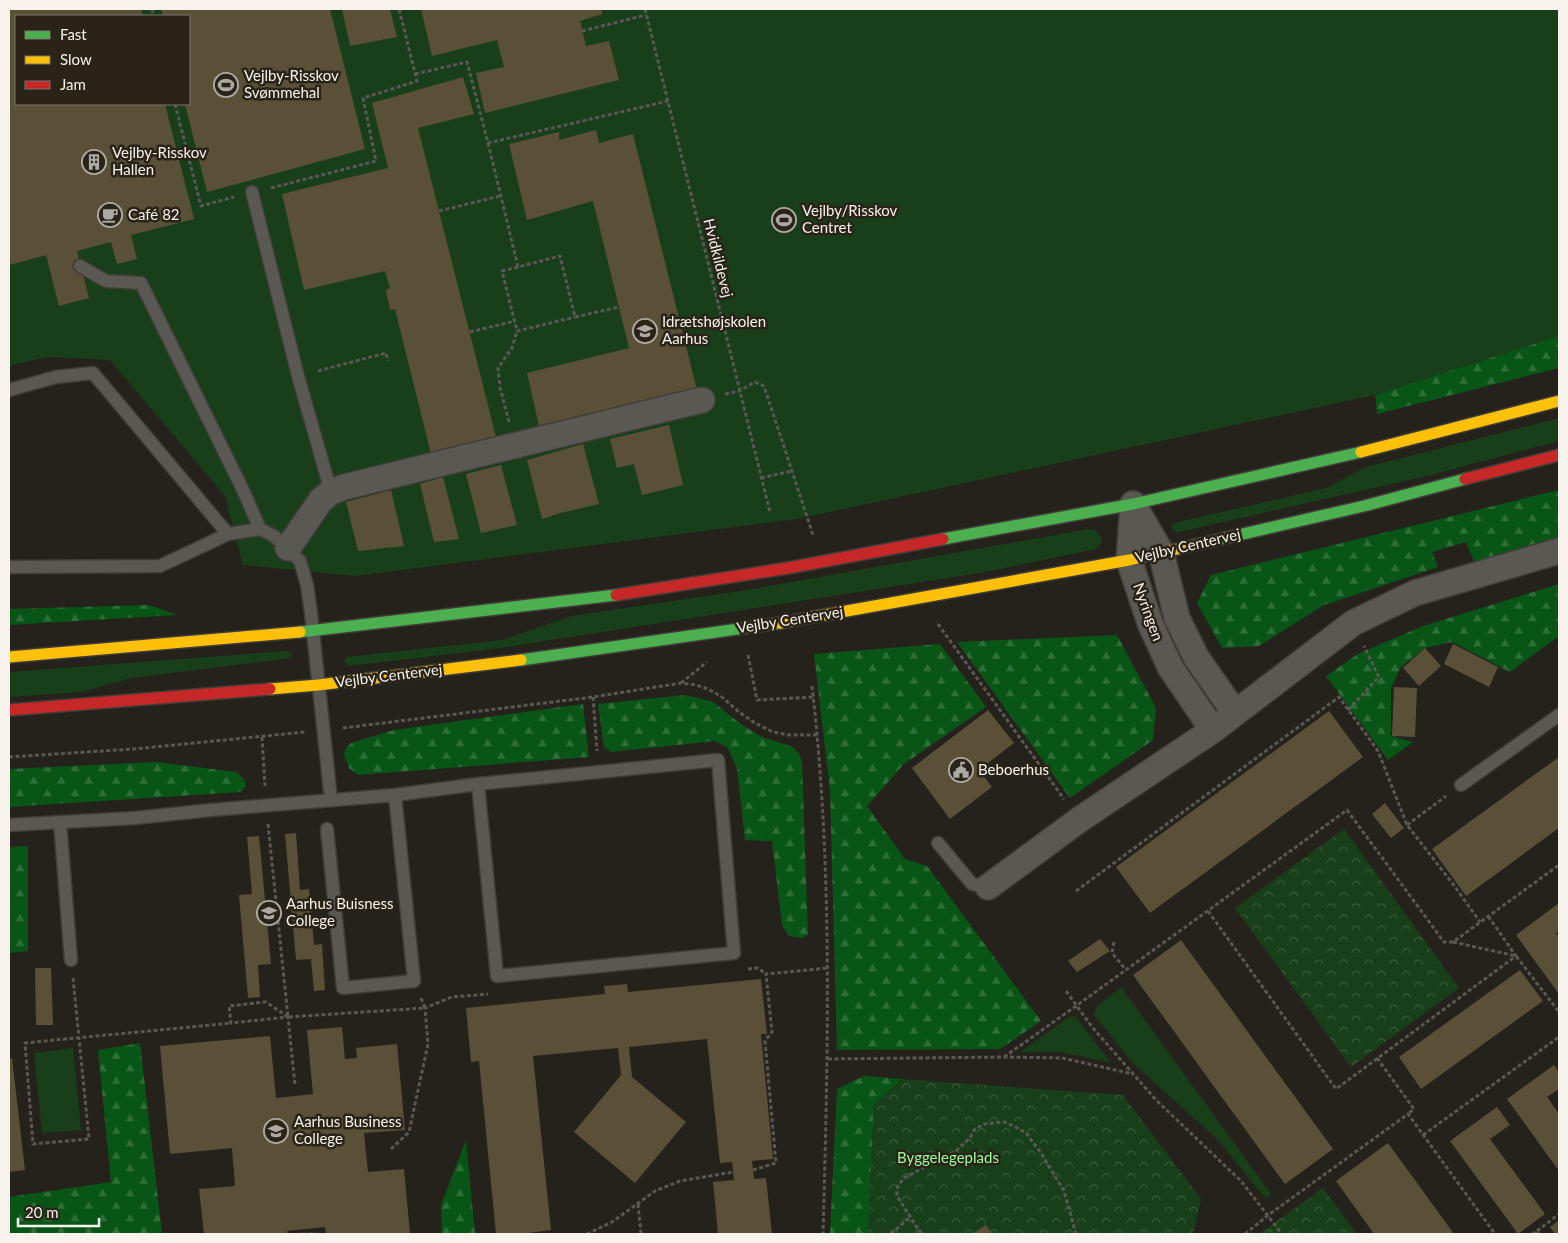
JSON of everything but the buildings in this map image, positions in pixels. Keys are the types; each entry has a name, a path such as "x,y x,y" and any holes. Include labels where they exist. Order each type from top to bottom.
{"street":[{"path":"288,548 321,500 331,492 344,487 702,400"},
{"path":"9,656 312,632 591,599 822,562 1133,504 1404,442 1559,401"},
{"name":"Vejlby Centervej","path":"9,710 318,685 554,656 800,620 1129,560 1364,506 1559,455"},
{"name":"Nyringen","path":"1133,504 1161,552 1177,618 1196,656 1235,713"},
{"name":"Nyringen","path":"1133,504 1129,560 1150,623 1170,667 1212,730"},
{"path":"988,887 1079,820 1212,730 1353,623 1415,593 1559,551"}],"lane":[{"path":"252,192 298,376 331,492"},
{"path":"80,266 106,281 141,282 243,490 260,529"},
{"path":"9,390 56,377 93,373 228,534"},
{"path":"9,567 160,566 228,534 260,529 274,536 300,561 307,585 331,800"},
{"path":"1461,785 1559,715"},
{"path":"9,825 135,818 395,795 478,784 718,760 734,953 497,976 478,784"},
{"path":"327,829 343,988 414,982 395,795"},
{"path":"60,822 71,960"},
{"path":"938,843 972,884 988,887"}],"path":[{"path":"175,105 201,206 376,161 363,98 416,81 399,9"},
{"name":"Hvidkildevej","path":"645,9 770,512"},
{"path":"582,32 646,15"},
{"path":"415,74 467,62 518,267"},
{"path":"488,144 668,101"},
{"path":"439,211 500,196"},
{"path":"516,445 498,376 498,368 512,348 517,331 502,271 560,256 575,317"},
{"path":"517,331 619,307"},
{"path":"470,332 515,321"},
{"path":"298,376 386,353 388,361"},
{"path":"739,391 755,382 764,386 822,562"},
{"path":"762,478 792,471"},
{"path":"920,598 1079,820"},
{"path":"1348,710 1379,676 1353,623"},
{"path":"748,654 757,700 814,697"},
{"path":"9,757 134,749 323,730 593,697 680,684 696,685 722,696 739,712 773,732 788,735 818,736"},
{"path":"812,686 818,736 828,968 828,1059 823,1234"},
{"path":"593,697 599,772"},
{"path":"1076,891 1339,697 1378,751 1407,825 1480,922"},
{"path":"262,736 266,806"},
{"path":"1407,825 1461,785"},
{"path":"1004,1056 1347,810 1444,942 1453,942 1516,956"},
{"path":"269,831 270,844"},
{"path":"1453,942 1559,864"},
{"path":"1208,911 1336,1088 1516,956"},
{"path":"1488,916 1559,1012"},
{"path":"1114,942 1112,953 1126,970"},
{"path":"71,960 79,1038 89,1139 33,1144 25,1043 79,1038 231,1023 288,1017"},
{"path":"753,1170 776,1163 765,1041 772,1032 766,974 828,968"},
{"path":"1066,991 1092,1027 1156,1100 1241,1181 1282,1234"},
{"path":"391,1148 408,1132 428,1044 425,1008 452,997 490,994"},
{"path":"231,1023 229,1006 266,1002 288,1017 295,1085"},
{"path":"1423,1135 1559,1037"},
{"path":"828,1059 1004,1056 1062,1058 1133,1074"},
{"path":"1245,1234 1414,1109 1377,1058"},
{"path":"1408,1114 1495,1234"},
{"path":"921,1234 897,1196 896,1189 899,1182 957,1150 979,1126 1004,1122 1016,1126 1026,1133 1041,1153 1064,1191 1076,1234"},
{"path":"586,1234 612,1222 655,1191 680,1181 733,1172"},
{"path":"638,1203 641,1234"},
{"path":"1532,1234 1538,1232 1559,1214"},
{"path":"891,1234 910,1217"},
{"path":"302,1234 317,1234"}],"green space":[{"name":"Vejlby/Risskov Centret","path":"9,9 1559,9 1559,336 1375,395 797,519 355,576 243,565 225,496 110,360 47,357 9,366"},
{"path":"1559,336 1559,368 1377,414 1375,395"},
{"path":"1559,418 1559,441 1431,475 1179,532 1173,531 1171,526 1174,523 1326,488 1366,467"},
{"path":"1559,490 1559,543 1476,566 1466,542 1432,552 1438,567 1324,605 1259,646 1222,648 1197,603 1211,575"},
{"path":"1088,529 1096,531 1102,539 1101,544 1096,549 980,573 493,649 349,666 344,661 347,657 502,640 571,616 747,590"},
{"path":"1559,584 1559,636 1510,672 1452,642 1425,648 1401,667 1391,688 1391,736 1413,742 1388,760 1326,676 1358,654 1423,626"},
{"path":"149,605 177,615 9,625 9,609"},
{"path":"1117,635 1156,708 1153,740 1070,798 957,642"},
{"path":"940,644 986,707 904,764 867,806 905,859 927,866 1041,1021 1000,1049 837,1050 830,790 814,654"},
{"path":"286,651 292,653 291,658 131,678 82,692 9,697 9,672"},
{"path":"686,695 713,702 742,725 762,737 793,747 799,754 802,762 808,935 802,938 789,936 782,925 772,841 745,840 737,768 727,747 715,741 611,752 604,747 598,704"},
{"path":"583,704 589,757 358,775 349,768 344,755 346,748 351,743 394,730"},
{"path":"156,762 236,772 244,779 246,787 240,792 9,807 9,769"},
{"path":"1344,829 1459,988 1351,1067 1235,908"},
{"path":"28,846 28,951 9,953 9,847"},
{"path":"1121,987 1271,1194 1266,1199 1217,1139 1133,1063 1094,1015 1097,1006"},
{"path":"1075,1016 1111,1063 1061,1052 1020,1052 1069,1017"},
{"path":"140,1043 162,1234 9,1234 9,1197 111,1182 98,1050"},
{"path":"73,1048 81,1130 42,1133 34,1053"},
{"path":"864,1076 902,1079 874,1105 868,1234 830,1234 837,1089"},
{"name":"Byggelegeplads","path":"902,1079 1123,1095 1201,1199 1193,1234 868,1234 874,1105"},
{"path":"466,1140 475,1234 442,1234 441,1205"},
{"path":"1323,1188 1357,1234 1259,1234"}],"traffic: fast":[{"path":"943,539 1133,504 1361,452"},
{"path":"1195,545 1364,506 1465,479"},
{"path":"300,632 616,595"},
{"path":"521,660 780,623"}],"traffic: slow":[{"path":"1361,452 1559,401"},
{"path":"780,623 1129,560 1195,545"},
{"path":"9,657 300,632"},
{"path":"270,689 318,685 521,660"}],"traffic: jam":[{"path":"1465,479 1559,455"},
{"path":"616,595 788,568 943,539"},
{"path":"9,710 270,689"}],"place":[{"name":"Vejlby-Risskov Svømmehal","path":"226,85"},
{"name":"Vejlby-Risskov Hallen","path":"94,162"},
{"name":"Café 82","path":"110,215"},
{"name":"Vejlby/Risskov Centret","path":"784,220"},
{"name":"Idrætshøjskolen Aarhus","path":"645,331"},
{"name":"Beboerhus","path":"961,770"},
{"name":"Aarhus Buisness College","path":"269,913"},
{"name":"Aarhus Business College","path":"276,1131"}]}
